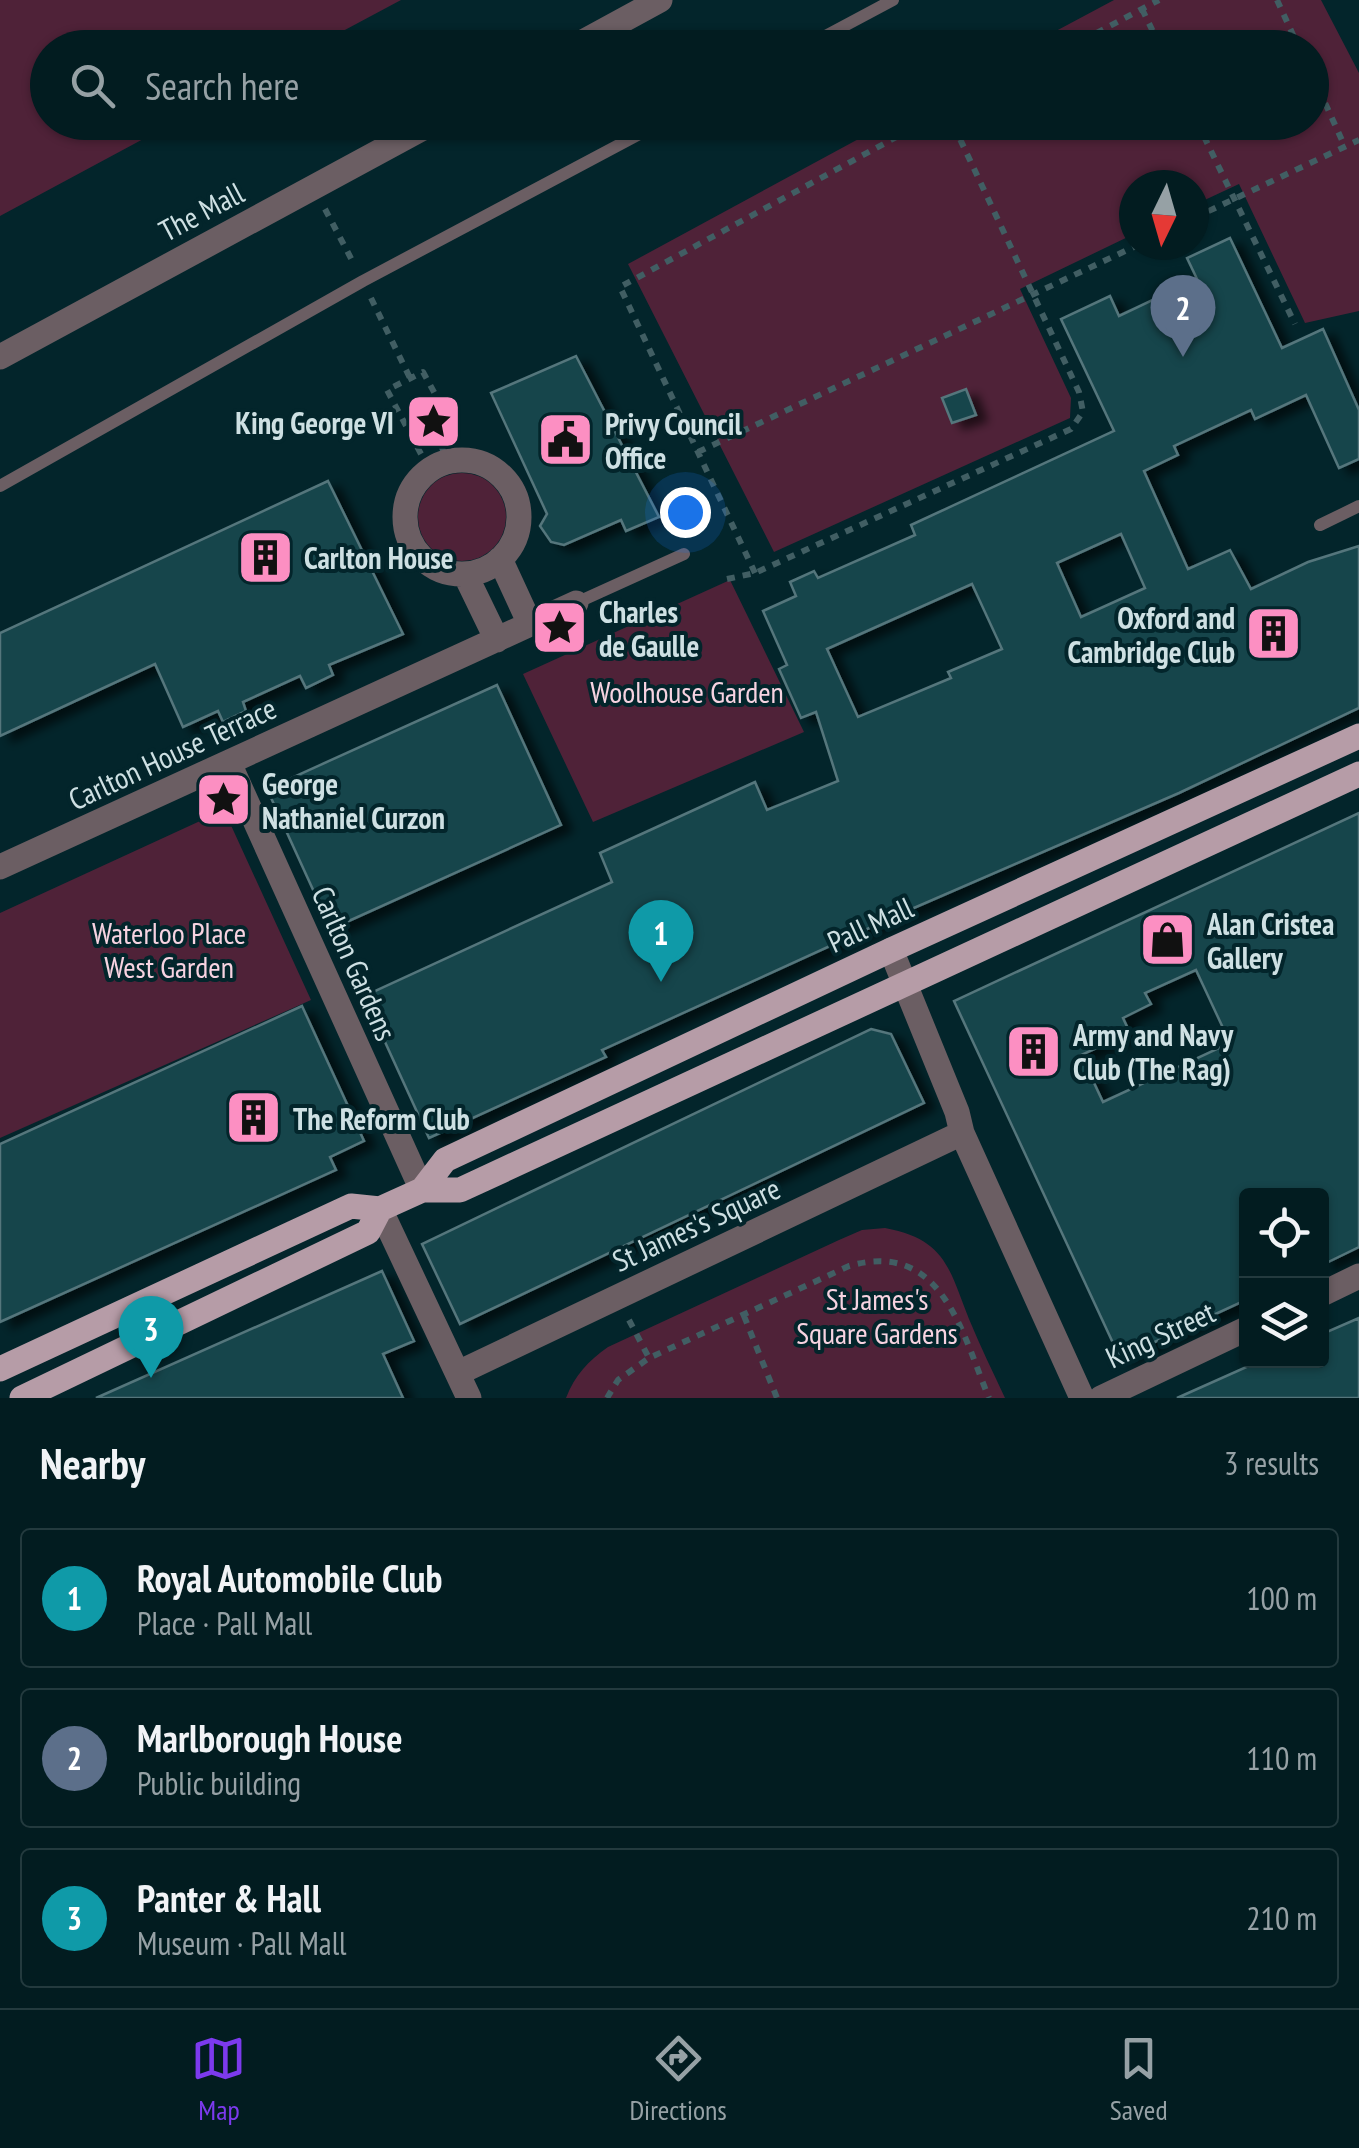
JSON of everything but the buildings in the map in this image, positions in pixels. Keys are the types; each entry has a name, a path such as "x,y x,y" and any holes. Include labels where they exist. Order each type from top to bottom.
{"main road":[{"name":"Pall Mall","path":"422,1190 445,1160 1359,736"},
{"name":"Pall Mall","path":"0,1370 351,1206 380,1209 422,1190 460,1190 1359,774"},
{"name":"Pall Mall","path":"22,1398 368,1232 380,1209"}],"street":[{"path":"605,30 660,0"},
{"name":"The Mall","path":"0,358 401,140"},
{"path":"444,453 486,465 501,475 512,490 518,508 518,527 512,545 500,560 465,574 446,572 430,564 416,550 404,516 408,497 417,481 444,453"},
{"path":"500,560 530,624"},
{"path":"465,574 496,640 576,603"},
{"name":"Carlton House Terrace","path":"0,868 496,640"},
{"name":"Carlton Gardens","path":"229,763 422,1190"},
{"path":"891,950 957,1112 962,1134 1082,1398"},
{"name":"St James's Square","path":"458,1373 962,1134"},
{"path":"380,1209 469,1398"},
{"path":"1329,1291 1359,1276"},
{"name":"King Street","path":"1101,1398 1239,1332"}],"lane":[{"path":"837,30 893,0"},
{"path":"0,486 363,281 628,140"},
{"path":"1320,525 1359,506"},
{"path":"576,603 684,554"}],"path":[{"path":"1101,30 1159,0"},
{"path":"1277,0 1291,30"},
{"path":"1142,8 1152,30"},
{"path":"1329,111 1345,146"},
{"path":"755,573 620,286 891,140"},
{"path":"726,579 755,573 1071,429 1082,412 1078,392 960,140"},
{"path":"1206,140 1294,324"},
{"path":"1209,211 1359,140"},
{"path":"698,452 1119,254"},
{"path":"421,454 387,390 410,378 423,372 458,436"},
{"path":"607,1398 618,1380 649,1358 849,1266 878,1261 905,1265 933,1282 946,1297 989,1398"},
{"path":"618,1296 649,1358"},
{"path":"744,1316 777,1398"}],"green space":[{"path":"0,0 401,0 345,30 30,30 30,140 141,140 0,216"},
{"path":"1114,0 1321,0 1359,73 1359,311 1305,323 1239,184 1209,198 1209,170 1119,170 1119,241 1020,289 1071,398 1070,418 774,552 628,264 857,140 1329,140 1329,30 1058,30"},
{"path":"462,473 479,476 493,486 503,500 503,534 493,548 479,558 462,561 445,558 431,548 421,534 418,517 421,500 431,486 445,476"},
{"name":"Woolhouse Garden","path":"730,580 804,732 593,822 523,674"},
{"name":"Waterloo Place West Garden","path":"224,810 311,1000 0,1138 0,913"},
{"name":"St James's Square Gardens","path":"885,1228 921,1240 942,1258 1005,1398 566,1398 583,1369 608,1347 862,1230"}],"place":[{"name":"Marlborough House","path":"1183,357"},
{"name":"King George VI","path":"433,422"},
{"name":"Privy Council Office","path":"566,440"},
{"name":"Carlton House","path":"265,557"},
{"name":"Charles de Gaulle","path":"560,628"},
{"name":"Oxford and Cambridge Club","path":"1274,634"},
{"name":"George Nathaniel Curzon","path":"223,800"},
{"name":"Alan Cristea Gallery","path":"1168,940"},
{"name":"Royal Automobile Club","path":"661,982"},
{"name":"Army and Navy Club (The Rag)","path":"1034,1051"},
{"name":"The Reform Club","path":"254,1118"},
{"name":"Panter & Hall","path":"151,1378"}]}
